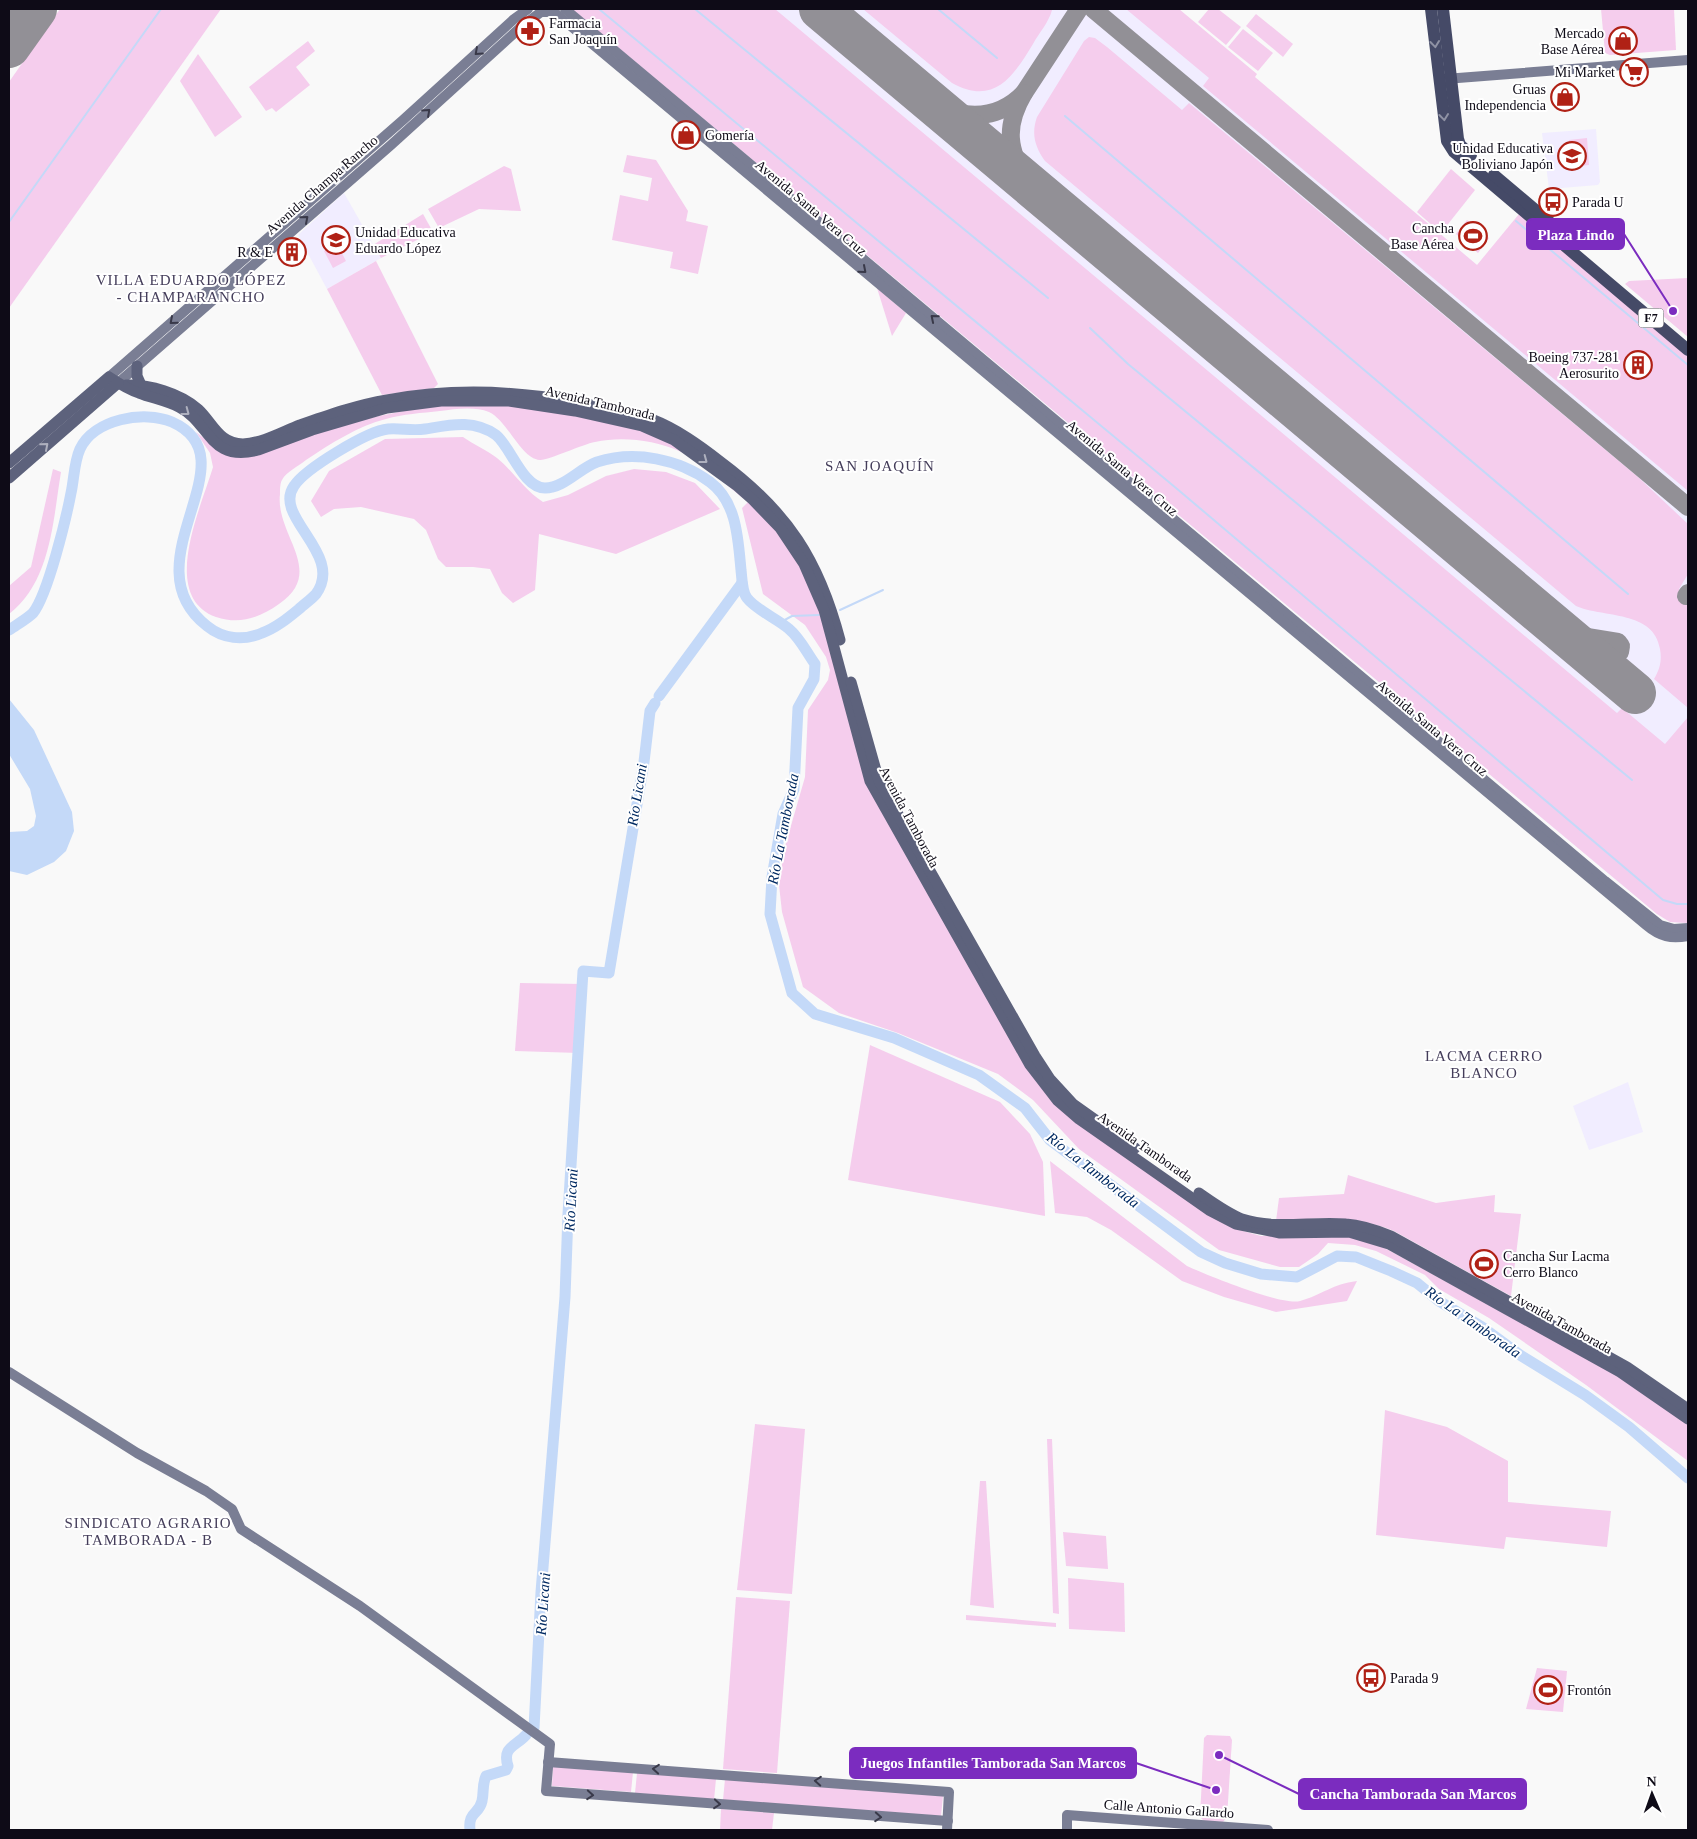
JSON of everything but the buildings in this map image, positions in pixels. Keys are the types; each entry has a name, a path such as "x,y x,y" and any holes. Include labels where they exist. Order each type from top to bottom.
{"highway":[{"name":"F7","path":"1431,9 1445,79"},
{"name":"F7","path":"1443,9 1447,142 1457,148 1688,340"},
{"name":"F7","path":"1457,148 1688,350"}],"main road":[{"name":"Avenida Champa Rancho","path":"9,478 118,382 514,19 528,9"},
{"name":"Avenida Santa Vera Cruz","path":"565,9 1647,915 1668,928 1688,928"},
{"name":"Avenida Champa Rancho","path":"9,463 137,366 384,151 521,27 541,12"},
{"name":"Avenida Santa Vera Cruz","path":"541,12 554,12 565,19 1646,926 1655,932 1671,938 1688,936"},
{"path":"1445,79 1688,53"},
{"path":"1601,63 1688,60"},
{"path":"137,366 137,376 141,385"},
{"name":"Avenida Tamborada","path":"118,382 141,385 184,399 200,411 221,438 239,444 257,442 316,419 369,403 415,395 471,391 528,394 635,414 669,427 693,441 759,493 795,534 809,556 831,608 879,781 1034,1056 1061,1093 1083,1112 1227,1212 1256,1222 1284,1225 1352,1224 1390,1236 1627,1367 1688,1409"},
{"name":"Avenida Tamborada","path":"118,382 137,393 180,408 193,418 208,438 227,450 241,452 258,450 360,414 410,404 467,400 535,403 626,422 658,432 690,450 754,500 780,528 804,564 824,610 870,780 1030,1065 1057,1100 1079,1119 1224,1219 1264,1232 1349,1232 1388,1244 1620,1372 1688,1419"},
{"path":"9,1372 137,1453 232,1509 241,1529 360,1606 550,1744 548,1762 546,1791 947,1826 949,1792 548,1762"},
{"name":"Calle Antonio Gallardo","path":"1067,1830 1067,1815 1268,1830"}],"shaded area":[{"path":"60,9 221,9 9,308 9,82"},
{"path":"572,9 1173,9 1477,265 1688,355 1688,923 1670,922 1657,914"},
{"path":"572,9 775,9 1617,713 1622,708 1665,744 1688,717 1688,923 1670,922 1657,914"},
{"path":"863,9 1052,10 1026,56 1010,77 991,89 980,91 967,89 952,83"},
{"path":"1126,9 1179,9 1257,74 1255,77 1477,265 1519,214 1688,355 1688,491 1203,86 1209,78"},
{"path":"1209,9 1218,9 1241,27 1226,45 1198,22"},
{"path":"1601,9 1674,9 1676,50 1610,55 1605,53"},
{"path":"1256,14 1293,44 1283,57 1246,26"},
{"path":"1243,29 1273,53 1258,71 1228,47"},
{"path":"1089,37 1095,38 1107,47 1182,110 1189,103 1638,477 1688,524 1688,574 1679,589 1688,598 1688,708 1654,679 1660,665 1661,653 1656,636 1648,628 1638,621 1626,617 1587,610 1576,606 1045,161 1039,151 1034,135 1037,117 1084,41"},
{"path":"308,41 315,51 296,67 310,85 276,112 272,108 266,111 249,87"},
{"path":"198,54 242,117 215,137 180,81"},
{"name":"Unidad Educativa Boliviano Japón","path":"1596,129 1600,182 1598,185 1549,189 1542,133"},
{"path":"1587,138 1589,165 1571,167 1569,140"},
{"path":"627,155 656,160 688,211 686,221 708,226 698,274 670,268 673,252 612,240 620,195 648,201 652,178 623,172"},
{"path":"504,166 511,169 521,211 479,209 439,228 428,209"},
{"path":"1451,169 1475,190 1441,233 1417,212"},
{"name":"Unidad Educativa Eduardo López","path":"344,193 381,258 327,289 298,235"},
{"path":"423,214 433,232 381,258 373,245"},
{"name":"Cancha Base Aérea","path":"1467,220 1489,238 1478,253 1456,234"},
{"path":"337,244 346,261 333,268 324,251"},
{"path":"376,261 438,384 434,388 382,395 327,289"},
{"path":"1688,278 1688,337 1625,284 1629,281"},
{"path":"877,288 906,313 892,336"},
{"path":"520,405 637,428 672,443 735,487 775,527 802,568 822,614 848,715 1036,1080 1243,1231 1261,1236 1339,1235 1374,1242 1631,1383 1688,1424 1688,1461 1586,1385 1489,1318 1439,1289 1425,1275 1376,1251 1355,1245 1328,1243 1318,1254 1299,1267 1280,1267 1219,1250 1079,1149 1033,1100 998,1074 898,1033 839,1013 803,987 782,912 779,885 784,850 805,777 808,710 828,680 830,670 826,657 805,625 763,594 742,508 748,502 688,455 659,444 638,440 616,439 589,443 540,460 533,458 527,453 496,417 483,410 458,409 392,417 344,436 306,460 281,481 280,509 296,552 299,566 299,579 293,591 279,604 249,619 233,620 216,617 199,606 190,590 187,571 189,550 200,505 213,467 210,453 196,432 218,449 428,406"},
{"path":"463,437 497,458 530,492 543,502 568,495 606,476 634,469 666,472 695,483 720,509 616,554 539,534 535,590 513,603 502,593 490,569 446,567 438,559 426,530 414,519 361,507 334,509 321,517 311,501 329,471 385,439"},
{"path":"53,469 61,472 48,549 34,585 23,601 9,614 9,586 31,567"},
{"path":"520,983 583,984 579,1053 515,1051"},
{"path":"870,1045 1000,1102 1030,1134 1043,1162 1045,1216 848,1180"},
{"path":"1628,1082 1643,1132 1589,1150 1573,1106"},
{"path":"1050,1161 1187,1266 1227,1282 1278,1299 1300,1301 1348,1282 1357,1281 1347,1301 1276,1312 1224,1297 1182,1281 1111,1230 1087,1217 1055,1213"},
{"path":"1348,1175 1436,1203 1495,1195 1494,1212 1521,1214 1511,1296 1394,1231 1379,1226 1364,1222 1336,1219 1276,1221 1279,1198 1344,1194"},
{"path":"1385,1410 1447,1427 1508,1461 1508,1502 1611,1511 1607,1547 1506,1537 1504,1549 1376,1535"},
{"path":"755,1424 805,1429 792,1594 737,1590"},
{"path":"1047,1439 1052,1439 1059,1614 1053,1613"},
{"path":"980,1481 986,1481 994,1608 970,1605"},
{"path":"1063,1532 1106,1536 1108,1569 1066,1566"},
{"path":"1068,1578 1124,1583 1125,1632 1069,1629"},
{"path":"736,1597 790,1601 777,1773 723,1769"},
{"path":"966,1615 1056,1623 1056,1627 966,1620"},
{"name":"Frontón","path":"1537,1668 1567,1671 1563,1712 1526,1709"},
{"path":"1207,1735 1230,1736 1232,1740 1227,1817 1223,1822 1204,1821 1200,1817 1204,1738"},
{"path":"553,1765 633,1772 631,1792 552,1786"},
{"path":"637,1773 716,1779 714,1800 635,1793"},
{"path":"725,1779 943,1796 941,1816 723,1800"},
{"path":"721,1809 774,1813 772,1830 720,1830"}],"water":[{"path":"9,699 34,730 72,812 74,831 66,851 54,862 27,875 9,871 9,832 27,831 34,826 36,816 30,789 9,754"}],"waterway":[{"path":"9,222 161,9"},
{"path":"599,9 1176,488 1663,900 1677,904 1688,904"},
{"path":"695,9 1048,298"},
{"path":"938,9 997,58"},
{"path":"1065,116 1628,594"},
{"path":"1516,221 1688,365"},
{"path":"1090,328 1128,364 1632,780"},
{"name":"Río La Tamborada","path":"9,630 33,613 45,590 61,537 76,460 80,449 96,430 121,420 134,417 161,418 172,422 194,439 201,461 198,486 182,544 179,573 186,601 207,626 220,634 240,638 255,636 267,631 291,616 316,594 322,579 322,565 316,550 292,510 290,498 294,486 310,470 323,461 352,443 378,431 388,429 420,430 461,424 479,427 496,435 530,481 537,486 545,488 559,485 591,465 611,458 641,457 671,462 685,467 710,482 719,490 731,510 739,546 745,595 756,606 793,633 815,664 814,679 798,708 794,789 783,814 772,877 770,914 792,993 815,1014 894,1038 979,1075 1025,1108 1050,1140 1201,1252 1225,1263 1261,1274 1297,1277 1337,1256 1356,1257 1417,1283 1439,1301 1482,1327 1520,1355 1585,1395 1629,1427 1688,1478"},
{"name":"Río Licani","path":"659,696 742,583"},
{"path":"840,610 883,590"},
{"path":"781,622 792,616 819,615"},
{"name":"Río Licani","path":"534,1728 541,1592 565,1297 568,1214 583,971 609,973 644,762 650,711 655,703"},
{"name":"Río Licani","path":"470,1830 472,1816 481,1805 486,1776 506,1770 508,1766 508,1751 526,1735"}],"taxiway":[{"path":"1024,93 1079,9"},
{"path":"1093,9 1688,507"},
{"path":"937,106 961,114 983,115 1004,108 1024,93 1013,117 1011,138 1012,149 1027,183"},
{"path":"1562,630 1581,636 1618,642 1621,646 1620,652"}],"runway":[{"path":"9,47 36,9"},
{"path":"820,9 1635,693"}],"place":[{"name":"Farmacia San Joaquín","path":"530,31"},
{"name":"Mercado Base Aérea","path":"1623,41"},
{"name":"Mi Market","path":"1634,72"},
{"name":"Gruas Independencia","path":"1565,97"},
{"name":"Gomería","path":"686,135"},
{"name":"Unidad Educativa Boliviano Japón","path":"1572,156"},
{"name":"Parada U","path":"1553,202"},
{"name":"Cancha Base Aérea","path":"1473,236"},
{"name":"Unidad Educativa Eduardo López","path":"336,240"},
{"name":"R & E","path":"292,252"},
{"name":"Plaza Lindo","path":"1673,311"},
{"name":"Boeing 737-281 Aerosurito","path":"1638,365"},
{"name":"Cancha Sur Lacma Cerro Blanco","path":"1484,1264"},
{"name":"Parada 9","path":"1371,1678"},
{"name":"Frontón","path":"1548,1690"},
{"name":"Cancha Tamborada San Marcos","path":"1219,1755"},
{"name":"Juegos Infantiles Tamborada San Marcos","path":"1216,1790"}],"district":[{"name":"VILLA EDUARDO LÓPEZ - CHAMPARANCHO","path":"191,288"},
{"name":"SAN JOAQUÍN","path":"880,466"},
{"name":"LACMA CERRO BLANCO","path":"1484,1064"},
{"name":"SINDICATO AGRARIO TAMBORADA - B","path":"148,1532"}]}
